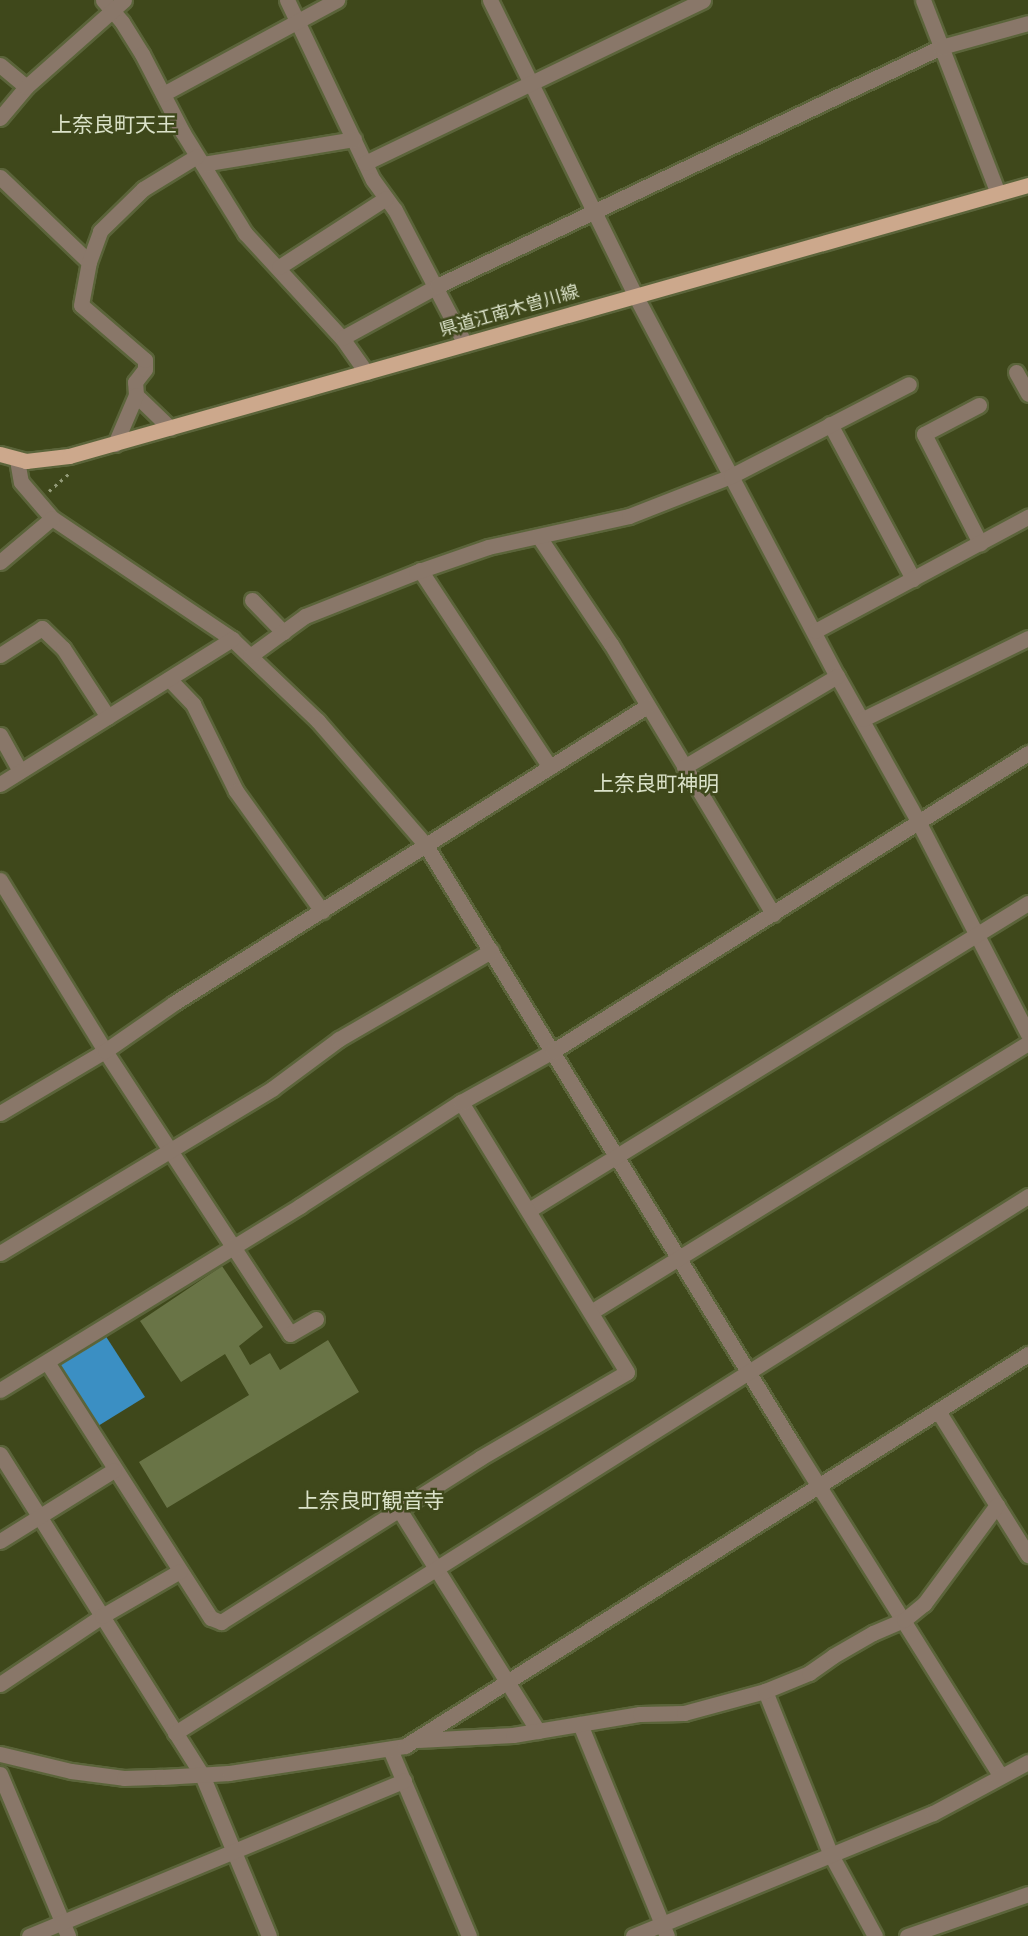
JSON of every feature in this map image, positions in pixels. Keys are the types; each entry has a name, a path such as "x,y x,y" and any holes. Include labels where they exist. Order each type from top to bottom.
{"main road":[{"name":"県道江南木曽川線","path":"6,458 51,459 115,444 1028,185"}],"street":[{"path":"287,0 365,163 437,286 465,344"},
{"path":"163,94 338,0"},
{"path":"489,0 635,295 837,676 919,823 1028,1035"},
{"path":"365,163 703,0"},
{"path":"923,0 998,193"},
{"path":"0,118 26,87 113,4 200,160 245,233 279,267 342,338 366,372"},
{"path":"342,338 437,286 940,47 1028,23"},
{"path":"0,65 26,87"},
{"path":"115,444 136,395 135,382 145,369 145,360 81,305 89,262 100,231 136,196 200,160 354,139"},
{"path":"0,177 89,262"},
{"path":"279,267 386,198"},
{"path":"1016,372 1028,394"},
{"path":"250,656 305,616 420,570 488,547 629,516 730,476 909,384"},
{"path":"136,395 170,428"},
{"path":"979,405 924,434 980,543"},
{"path":"830,424 913,579"},
{"path":"6,458 21,482 52,518 232,639 318,721 425,844 819,1486 1001,1776"},
{"path":"815,631 1028,517"},
{"path":"0,562 52,518"},
{"path":"539,537 611,644 773,914"},
{"path":"420,570 550,766"},
{"path":"252,600 283,632"},
{"path":"0,654 42,628 63,648 108,717"},
{"path":"863,719 1028,638"},
{"path":"0,784 232,639"},
{"path":"684,766 837,676"},
{"path":"169,679 193,704 236,791 322,912"},
{"path":"0,1113 105,1051 174,1004 322,912 425,844 647,706"},
{"path":"0,735 20,771"},
{"path":"0,1390 233,1248 461,1102 553,1051 1028,753"},
{"path":"0,880 168,1150 290,1334 316,1319"},
{"path":"529,1210 1028,903"},
{"path":"0,1253 273,1088 339,1039 491,951"},
{"path":"591,1312 1028,1043"},
{"path":"47,1362 114,1470 211,1618 221,1622 400,1511 480,1458 627,1372 461,1102"},
{"path":"175,1733 1028,1196"},
{"path":"0,1754 71,1771 124,1778 229,1773 405,1746 1028,1354"},
{"path":"938,1411 1028,1554"},
{"path":"0,1454 202,1775 231,1850 269,1936"},
{"path":"0,1541 114,1470"},
{"path":"414,1740 513,1735 640,1714 684,1713 765,1691 809,1673 832,1656 904,1620 924,1604 997,1505"},
{"path":"400,1511 538,1731"},
{"path":"0,1684 102,1616 180,1571"},
{"path":"765,1691 831,1855 874,1936"},
{"path":"580,1724 664,1930"},
{"path":"390,1749 469,1936"},
{"path":"633,1936 664,1930 831,1855 933,1813 1028,1762"},
{"path":"0,1774 65,1929"},
{"path":"29,1936 65,1929 231,1850 404,1781"},
{"path":"907,1936 1028,1894"}],"path":[{"path":"38,502 72,471"}],"water":[{"path":"105,1335 145,1397 98,1426 59,1365"}],"building":[{"path":"222,1266 263,1327 239,1346 250,1365 270,1353 280,1370 328,1340 359,1392 167,1508 139,1462 249,1395 225,1354 181,1382 140,1321"}],"district":[{"name":"上奈良町天王","path":"114,124"},
{"name":"上奈良町神明","path":"656,783"},
{"name":"上奈良町観音寺","path":"371,1500"}]}
